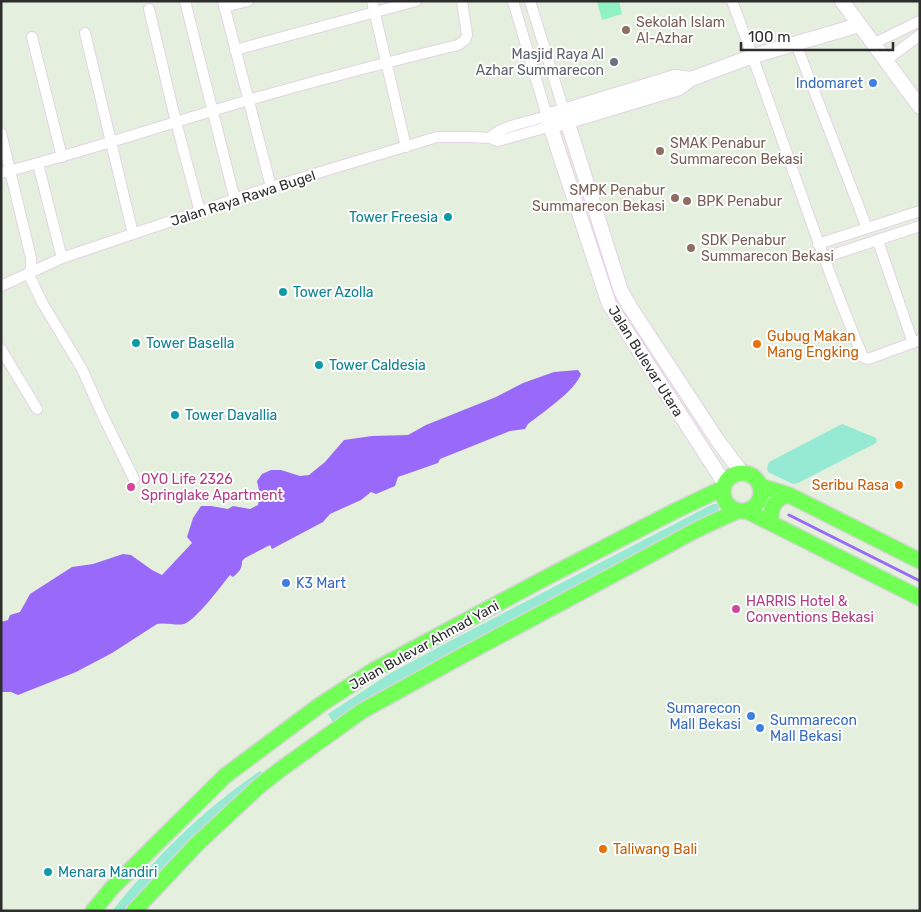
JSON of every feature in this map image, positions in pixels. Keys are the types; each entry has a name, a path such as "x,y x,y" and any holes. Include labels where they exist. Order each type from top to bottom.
{"main road":[{"path":"742,511 758,502 761,493 760,486 754,477 742,473 734,475 724,486 723,497 732,509 771,523 920,598"},
{"name":"Jalan Bulevar Ahmad Yani","path":"93,911 112,888 225,776 320,705 374,670 551,575 724,486"},
{"path":"760,486 789,495 920,561"},
{"path":"771,523 770,514 774,503 778,498 789,495"},
{"name":"Jalan Bulevar Ahmad Yani","path":"134,911 197,844 258,787 281,768 362,711 696,530 742,511"}],"street":[{"path":"184,1 235,200"},
{"path":"248,1 224,4 271,187"},
{"path":"372,1 406,146"},
{"path":"235,50 416,1"},
{"path":"6,172 62,157 248,100 386,62 458,45 467,35 462,1"},
{"name":"Jalan Bulevar Utara","path":"513,1 549,121 609,304 724,486"},
{"name":"Jalan Bulevar Utara","path":"530,1 621,291 718,441 742,473"},
{"path":"732,1 823,258 864,358 868,359 916,342 878,240"},
{"path":"842,1 920,107"},
{"path":"149,9 200,212"},
{"path":"873,44 920,21"},
{"name":"Jalan Raya Rawa Bugel","path":"1,286 62,258 271,187 444,136 490,138 498,141 565,116 679,88 690,79 753,56 859,25"},
{"path":"84,33 133,234"},
{"path":"885,61 920,35"},
{"path":"32,37 62,157"},
{"path":"796,44 867,228"},
{"path":"1,133 6,172 31,258 29,272 43,304 82,369 134,479"},
{"path":"38,164 62,258"},
{"path":"818,244 920,210"},
{"path":"823,258 920,226"},
{"path":"1,350 37,409"}],"shaded area":[{"path":"578,370 581,374 578,381 558,401 528,424 525,429 510,431 440,459 438,463 398,477 395,486 376,494 371,492 361,500 330,514 323,522 272,549 270,545 245,558 238,572 233,577 230,575 195,616 184,624 157,624 112,653 76,672 18,695 11,692 1,692 1,622 8,620 10,615 20,612 30,594 72,567 93,564 123,554 131,555 162,575 192,543 187,537 193,518 201,506 228,509 233,506 250,509 258,505 260,495 257,481 262,474 271,470 281,470 300,476 309,475 325,462 344,440 372,436 408,435 426,425 496,397 523,383 554,372"},
{"path":"842,424 874,437 877,439 876,443 798,483 793,484 768,472 769,462"},
{"path":"713,504 717,504 719,507 718,513 455,650 394,684 333,723 328,714 389,674"},
{"path":"260,771 264,774 174,857 124,911 112,911 181,835 218,802"}],"green space":[{"path":"597,1 619,1 622,14 602,20"}],"waterway":[{"path":"789,515 920,581"}],"place":[{"name":"Sekolah Islam Al-Azhar","path":"626,30"},
{"name":"Masjid Raya Al Azhar Summarecon","path":"614,62"},
{"name":"Indomaret","path":"873,83"},
{"name":"SMAK Penabur Summarecon Bekasi","path":"660,151"},
{"name":"SMPK Penabur Summarecon Bekasi","path":"675,198"},
{"name":"BPK Penabur","path":"687,201"},
{"name":"Tower Freesia","path":"448,217"},
{"name":"SDK Penabur Summarecon Bekasi","path":"691,248"},
{"name":"Tower Azolla","path":"283,292"},
{"name":"Tower Basella","path":"136,343"},
{"name":"Gubug Makan Mang Engking","path":"757,344"},
{"name":"Tower Caldesia","path":"319,365"},
{"name":"Tower Davallia","path":"175,415"},
{"name":"Seribu Rasa","path":"899,485"},
{"name":"OYO Life 2326 Springlake Apartment","path":"131,487"},
{"name":"K3 Mart","path":"286,583"},
{"name":"HARRIS Hotel & Conventions Bekasi","path":"736,609"},
{"name":"Sumarecon Mall Bekasi","path":"751,716"},
{"name":"Summarecon Mall Bekasi","path":"760,728"},
{"name":"Taliwang Bali","path":"603,849"},
{"name":"Menara Mandiri","path":"48,872"}]}
